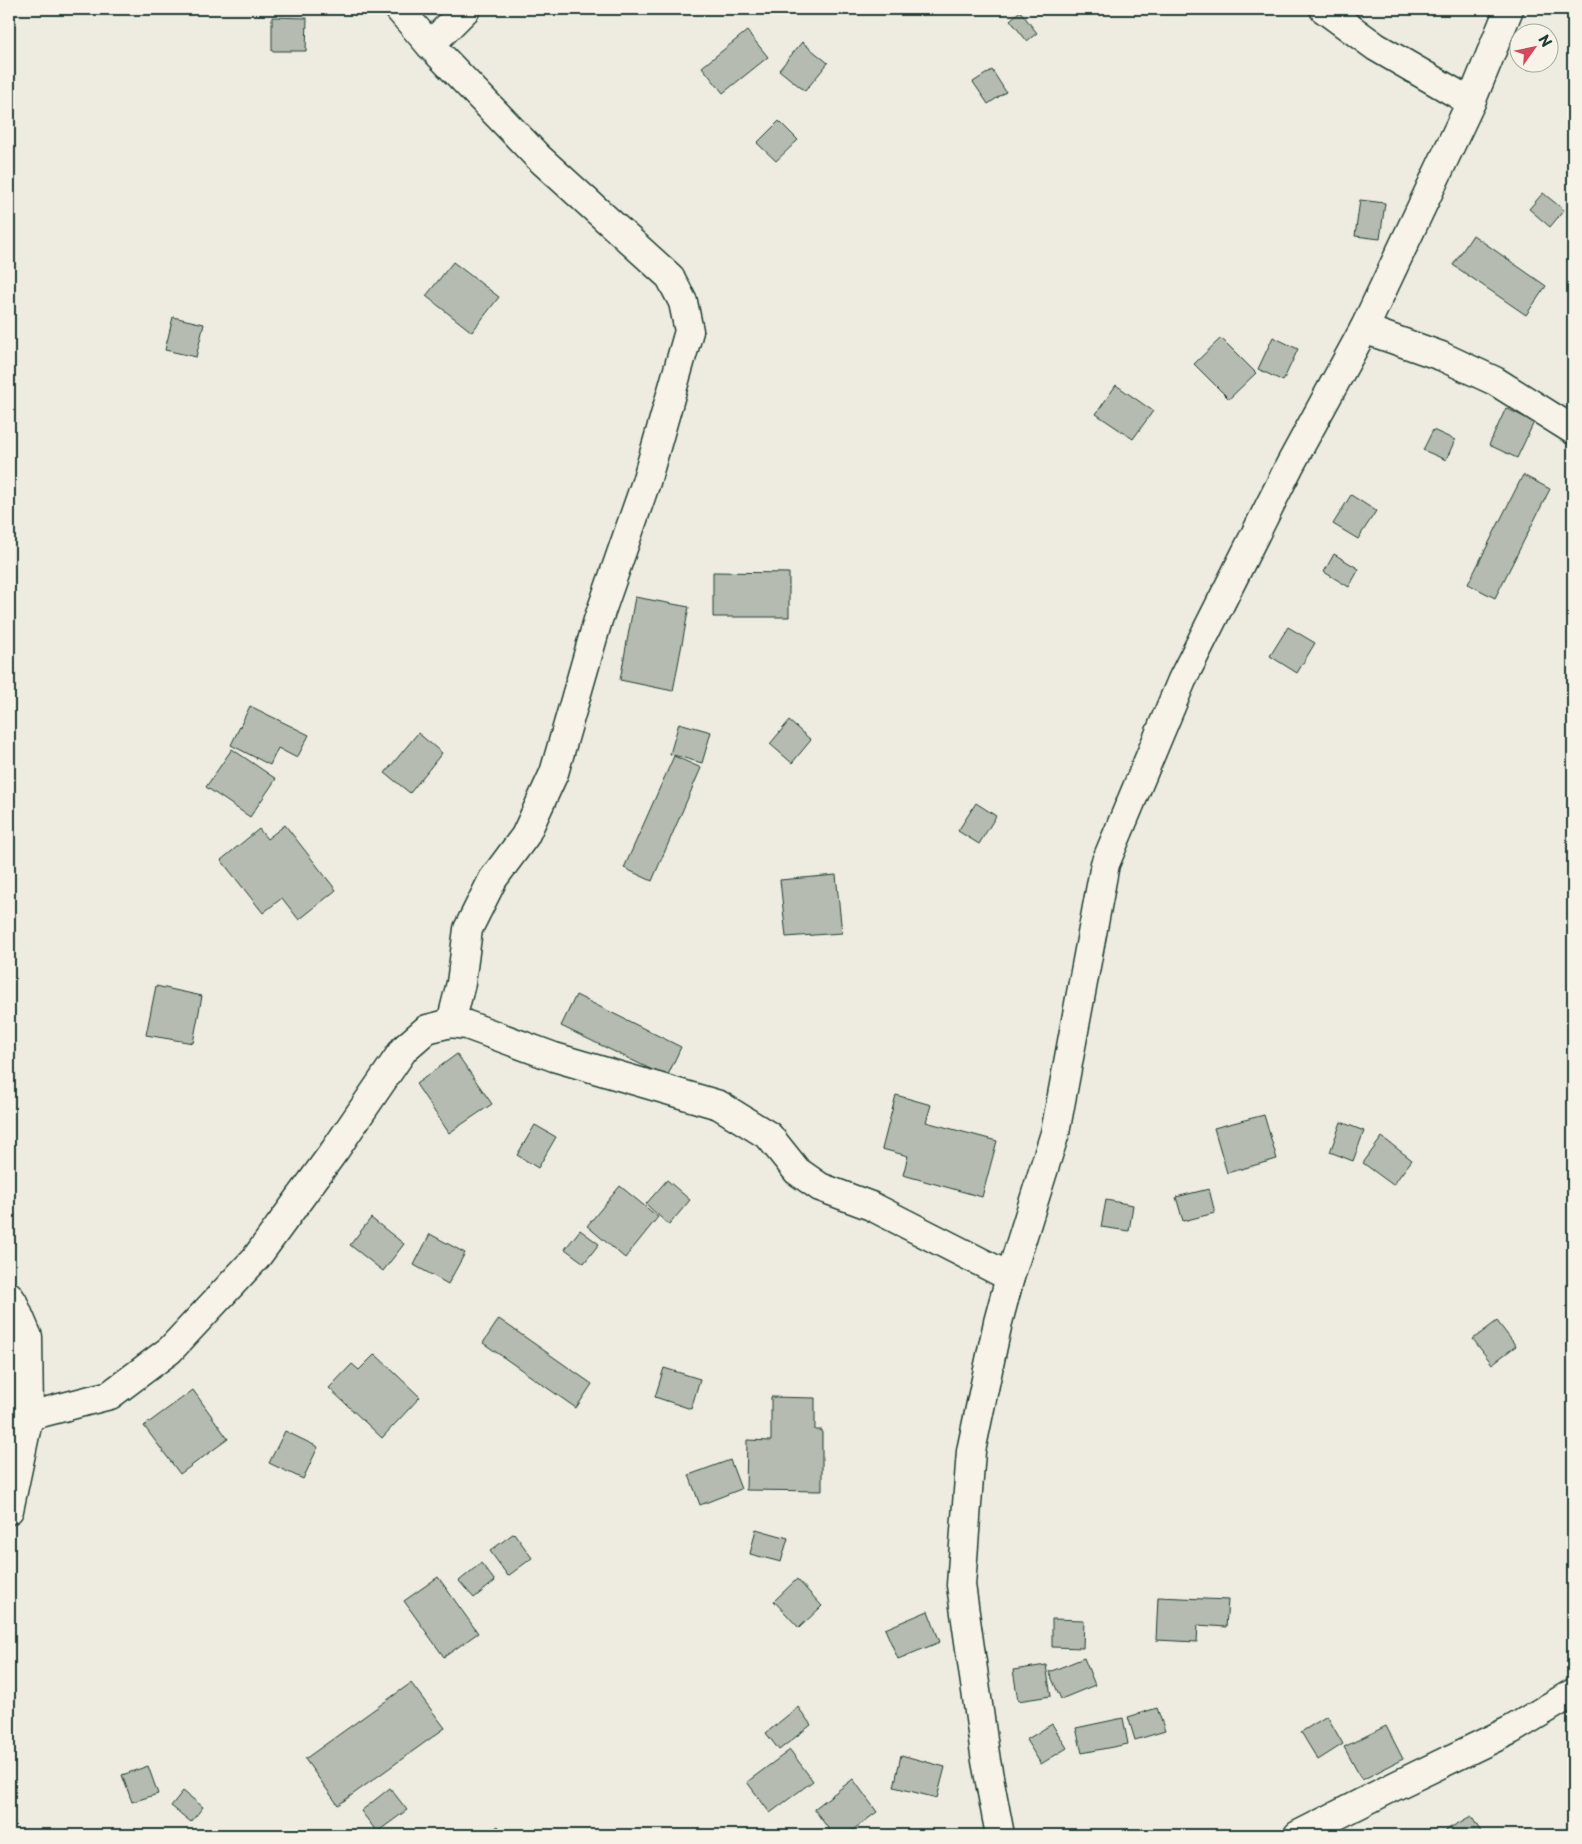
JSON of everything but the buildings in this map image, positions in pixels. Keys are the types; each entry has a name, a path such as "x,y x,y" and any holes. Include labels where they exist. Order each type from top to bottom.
{"street":[{"path":"399,9 430,45 538,157 670,277 684,302 689,331 646,482 598,620 554,773 525,836 492,879 468,928 460,983 451,1023"},
{"path":"430,45 466,9"},
{"path":"1324,9 1376,47 1471,102"},
{"path":"1000,1835 986,1761 961,1585 971,1451 998,1322 1054,1133 1105,864 1182,680 1290,465 1364,330 1471,102 1509,9"},
{"path":"1364,330 1441,356 1495,381 1573,430"},
{"path":"29,1416 110,1395 170,1350 256,1258 404,1049 427,1029 451,1023 467,1025 554,1058 719,1105 769,1136 797,1171 820,1187 871,1206 1010,1277"},
{"path":"9,1296 14,1302 28,1337 29,1416 9,1510"},
{"path":"1298,1835 1511,1730 1573,1693"}]}
